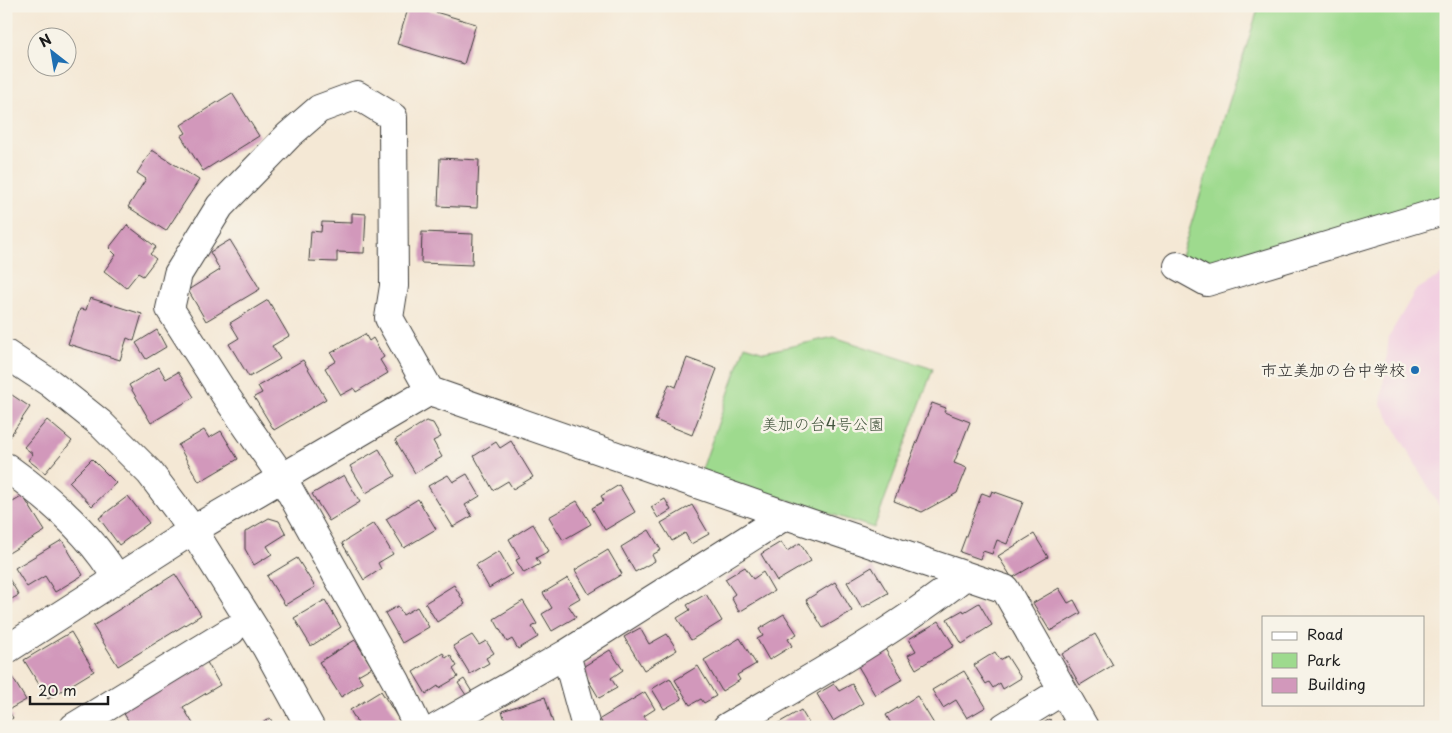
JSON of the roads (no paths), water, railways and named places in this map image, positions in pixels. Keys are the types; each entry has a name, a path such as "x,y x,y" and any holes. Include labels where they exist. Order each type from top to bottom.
{"street":[{"path":"418,727 396,681 282,477 170,309 178,274 220,206 289,135 319,110 357,95 393,117 394,286 389,318 430,391 1005,589 1084,727"},
{"path":"1178,266 1207,282 1446,210"},
{"path":"6,354 50,383 100,423 150,473 193,530 266,647 310,727"},
{"path":"6,650 193,530 430,391"},
{"path":"9,473 54,504 105,558 117,579"},
{"path":"438,727 566,654 786,515"},
{"path":"727,727 828,668 939,596 965,576"},
{"path":"74,727 231,630"},
{"path":"566,654 586,727"},
{"path":"1004,727 1062,691"}],"place":[{"name":"市立美加の台中学校","path":"1415,370"}],"park label":[{"name":"美加の台4号公園","path":"823,424"}]}
